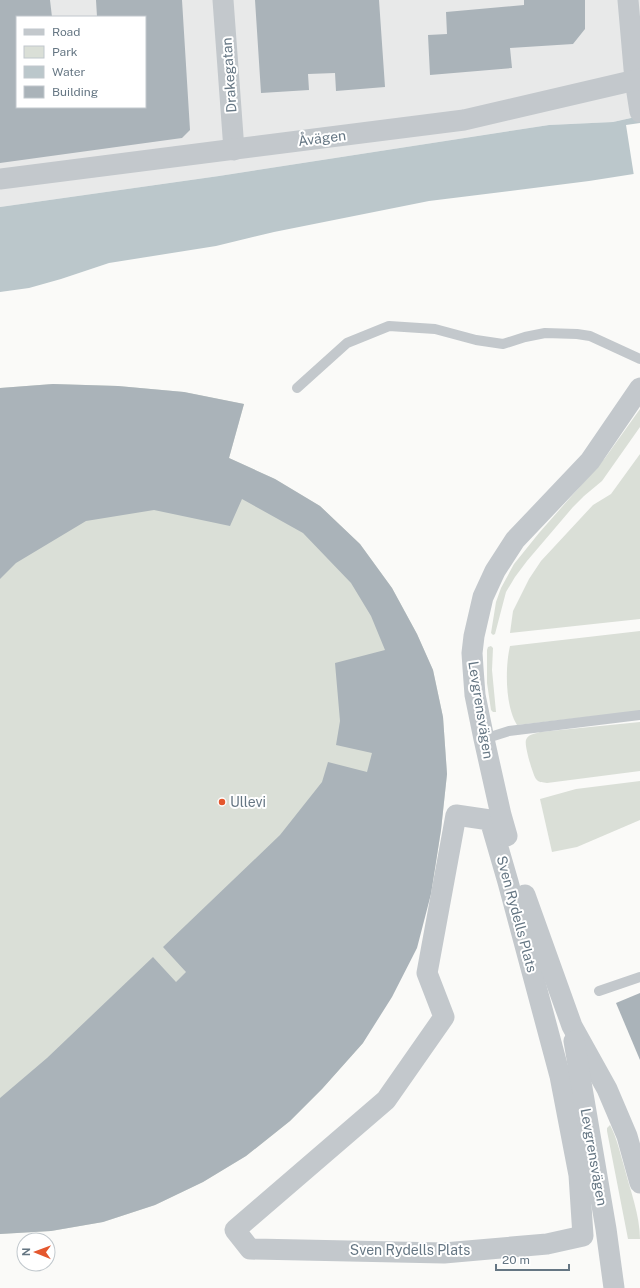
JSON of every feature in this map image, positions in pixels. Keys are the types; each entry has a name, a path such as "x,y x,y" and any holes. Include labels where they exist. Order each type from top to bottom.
{"street":[{"name":"Drakegatan","path":"223,0 234,150"},
{"path":"628,0 640,112"},
{"name":"Åvägen","path":"0,179 464,120 637,80"},
{"name":"Levgrensvägen","path":"640,388 590,461 515,540 495,571 483,597 474,636 472,653 475,695 501,815 531,912 572,1026 607,1089 627,1136 640,1183"},
{"name":"Sven Rydells Plats","path":"456,815 490,820 560,1076 579,1174 583,1236 547,1244 444,1253 250,1249 235,1230 386,1100 444,1016 427,973 456,815"},
{"name":"Levgrensvägen","path":"572,1026 606,1229 614,1288"}],"lane":[{"path":"297,388 346,343 389,326 435,329 476,340 503,344 545,333 577,334 590,336 640,359"},
{"path":"484,739 509,731 640,715"},
{"path":"599,990 640,977"}],"shaded area":[{"path":"0,0 640,0 640,116 613,122 549,125 219,176 0,207"}],"green space":[{"name":"Ullevi","path":"53,384 118,386 184,392 244,404 229,458 275,479 320,506 360,544 392,588 417,634 433,670 443,717 447,774 441,830 431,894 363,1043 322,1089 290,1121 246,1156 203,1182 155,1205 103,1222 51,1231 0,1234 0,388"},
{"path":"640,409 640,427 602,481 573,507 515,577 506,592 495,634 493,635 491,633 496,602 501,588 514,564 539,533 605,458"},
{"path":"640,454 640,619 510,633 513,611 529,579 541,561 593,505 611,494"},
{"path":"640,631 640,711 517,725 510,708 507,686 507,665 510,646"},
{"path":"491,646 493,648 492,670 496,712 491,710 487,683 487,650 488,647"},
{"path":"640,722 640,771 547,783 540,782 536,779 526,748 526,740 530,735 540,732"},
{"path":"640,781 640,820 577,847 552,852 540,799 576,789"},
{"path":"610,1125 615,1135 634,1202 640,1230 640,1239 628,1239 607,1131 607,1128"}],"water":[{"path":"640,116 640,173 589,181 429,201 274,232 216,246 109,263 29,288 0,292 0,207 219,176 549,125 613,122"}],"pier":[{"path":"640,123 640,175 634,176 626,125"}],"building":[{"path":"0,0 50,0 52,16 16,16 16,108 146,108 146,16 97,16 96,0 182,0 190,130 182,138 0,163"},
{"path":"255,0 379,0 385,87 336,91 335,73 308,74 309,90 261,93"},
{"path":"524,0 585,0 585,29 573,44 510,48 512,68 430,75 428,35 447,34 446,12 524,5"},
{"path":"53,384 118,386 184,392 244,404 229,458 275,479 320,506 360,544 392,588 417,634 433,670 443,717 447,774 441,830 431,894 417,948 392,997 363,1043 322,1089 290,1121 246,1156 203,1182 155,1205 103,1222 51,1231 0,1234 0,1098 47,1058 153,957 176,982 186,972 163,947 280,835 322,782 328,762 367,772 372,753 336,745 340,721 335,663 385,650 371,616 351,583 303,533 242,499 230,526 154,510 86,521 16,563 0,579 0,388"},
{"path":"640,993 640,1060 616,1003"}],"place":[{"name":"Ullevi","path":"222,802"}]}
